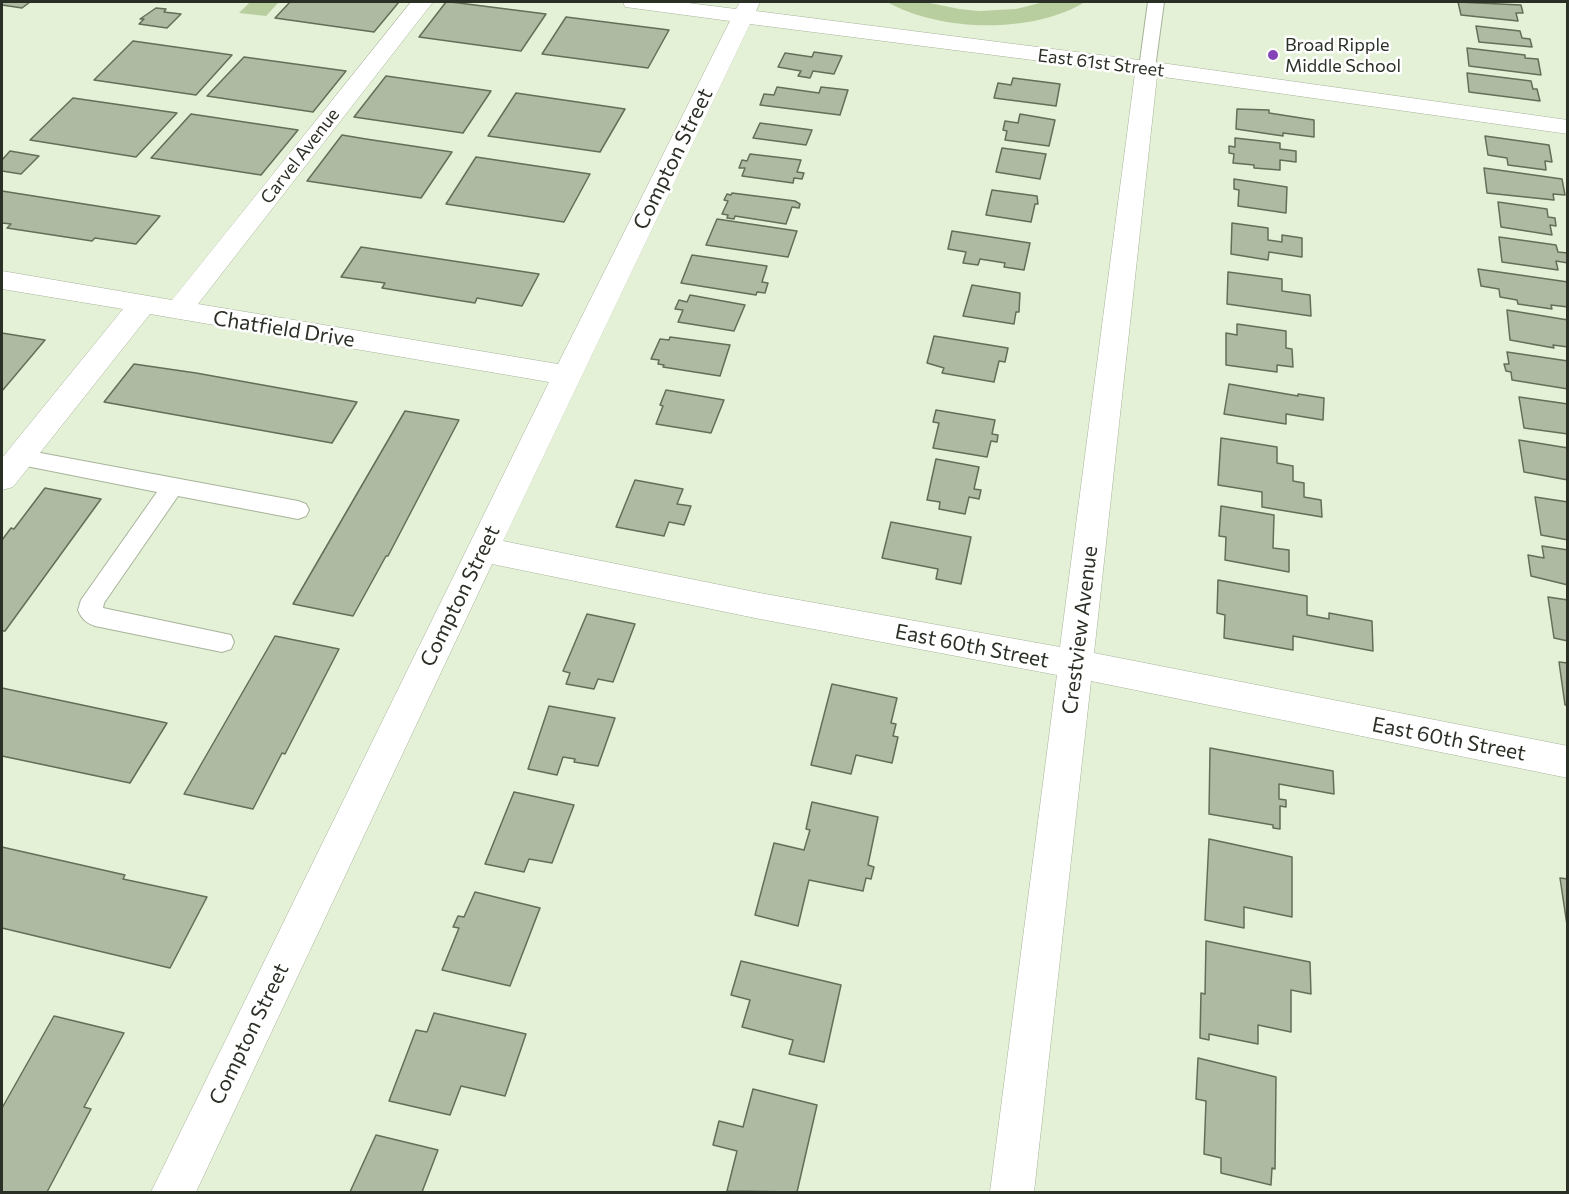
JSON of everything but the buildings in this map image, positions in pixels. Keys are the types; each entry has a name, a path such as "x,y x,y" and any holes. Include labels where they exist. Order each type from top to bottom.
{"street":[{"name":"Carvel Avenue","path":"178,311 422,2"},
{"name":"East 61st Street","path":"633,2 746,9 1568,127"},
{"name":"Compton Street","path":"173,1192 746,9"},
{"name":"Crestview Avenue","path":"1012,1192 1147,68"},
{"name":"Chatfield Drive","path":"2,280 567,375"},
{"path":"10,468 142,305"},
{"name":"East 60th Street","path":"483,550 760,606 1076,664 1568,762"}],"lane":[{"path":"1147,68 1156,2"},
{"path":"10,468 172,486 298,510"},
{"path":"172,486 93,600 90,610 95,616 222,642"}],"green space":[{"path":"250,2 279,2 266,16 239,13"},
{"path":"887,2 925,2 979,11 1016,9 1044,2 1085,2 1040,20 986,25 959,24 933,19"}],"place":[{"name":"Broad Ripple Middle School","path":"1273,55"}]}
